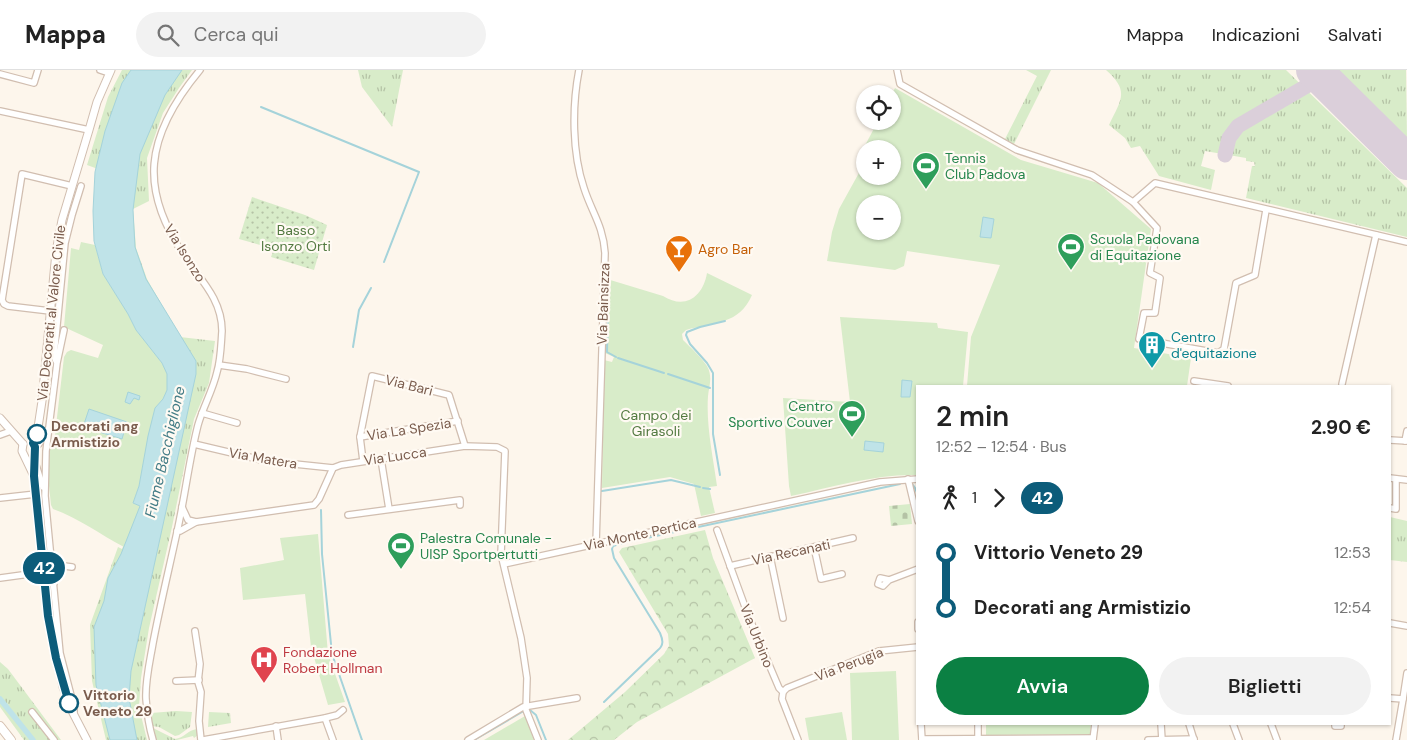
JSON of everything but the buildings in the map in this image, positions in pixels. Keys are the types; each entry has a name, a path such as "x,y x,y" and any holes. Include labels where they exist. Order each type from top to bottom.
{"main road":[{"path":"0,726 10,738"}],"street":[{"path":"0,74 34,83 38,70"},
{"path":"100,70 110,71"},
{"name":"Via Isonzo","path":"153,740 146,702 147,680 154,636 178,531 194,444 202,413 219,365 222,329 218,307 180,248 159,206 154,184 153,163 162,130 183,91 200,70"},
{"name":"Via Bainsizza","path":"579,70 575,97 577,164 584,190 602,230 605,253 596,544"},
{"path":"897,70 900,84 1017,150 1092,175 1133,202 1157,228 1150,273 1160,278 1155,313 1144,313 1139,339 1218,353 1224,349 1236,284 1255,275 1266,210"},
{"name":"Via Decorati al Valore Civile","path":"34,476 34,450 42,401 58,238 97,102 110,71"},
{"path":"0,111 89,130"},
{"path":"50,311 8,306 2,300 22,174 72,186"},
{"path":"1133,202 1155,183 1407,242"},
{"path":"57,363 54,356 65,243 81,186"},
{"path":"1342,384 1376,235"},
{"name":"Via Decorati al Valore Civile","path":"45,496 45,468 49,429 57,363 64,330"},
{"path":"219,365 247,369 286,379"},
{"name":"Via Bari","path":"363,461 360,437 372,376 449,395 465,446"},
{"path":"1194,381 1221,385"},
{"path":"202,413 237,422"},
{"path":"0,418 23,444"},
{"name":"Via La Spezia","path":"360,437 458,421"},
{"path":"24,454 31,455 49,429"},
{"path":"0,435 11,431"},
{"path":"1391,440 1406,441 1407,431"},
{"path":"23,444 26,442 34,450 45,496 60,653 74,707 73,714"},
{"path":"23,444 22,450 34,476 48,616 56,658 73,714 87,740"},
{"name":"Via Matera","path":"194,444 266,460 333,468"},
{"name":"Via Lucca","path":"333,468 363,461 465,446 496,447 505,452 501,554 504,564"},
{"path":"381,459 389,510"},
{"path":"182,505 186,518 196,522 314,505 319,499 333,468"},
{"name":"Via Monte Pertica","path":"504,564 880,482 916,478"},
{"path":"1391,508 1396,509 1393,478 1407,480"},
{"path":"908,479 916,513"},
{"path":"0,498 36,494"},
{"path":"348,515 460,500 460,505"},
{"path":"178,531 196,522"},
{"name":"Via Urbino","path":"717,530 761,646 779,688 783,692 782,699 798,740"},
{"name":"Via Recanati","path":"730,566 854,538"},
{"path":"814,547 822,583 842,574"},
{"path":"770,556 783,618"},
{"path":"504,564 517,618 527,678 526,706 538,740"},
{"path":"53,584 56,579 57,569 64,566 72,567"},
{"path":"889,580 916,570"},
{"path":"0,578 44,572"},
{"path":"1391,623 1407,626"},
{"path":"195,631 200,664 200,727 202,740 236,737 276,726 337,715 343,710"},
{"name":"Via Perugia","path":"783,692 787,688 879,651 916,647"},
{"path":"1396,740 1407,673"},
{"path":"176,681 199,680"},
{"path":"468,740 526,706 577,698"},
{"path":"1391,698 1403,699"},
{"path":"32,712 54,740"},
{"path":"325,718 333,740"},
{"path":"921,725 922,740 1093,739 1095,725"},
{"path":"978,725 978,739"},
{"path":"1161,725 1162,740"},
{"path":"1148,740 1194,739 1190,725"},
{"path":"1233,725 1239,740"},
{"path":"1272,725 1277,740"},
{"path":"276,726 278,740"}],"green space":[{"path":"122,70 192,70 163,113 147,158 149,201 133,209 136,248 147,279 180,337 215,341 209,383 194,419 149,628 141,678 139,707 147,740 106,740 92,681 90,625 118,547 122,549 140,506 169,385 169,376 98,169 87,165 108,97"},
{"path":"358,70 403,70 392,127 362,87"},
{"path":"1026,70 1051,70 1014,144 1005,139 1037,76"},
{"path":"1106,70 1286,70 1407,188 1407,237 1246,198 1252,166 1255,166 1254,162 1246,161 1246,158 1205,151 1201,166 1215,170 1211,190 1159,176 1140,146 1131,148 1125,138 1109,125 1120,102 1121,90 1114,77"},
{"path":"1338,70 1406,70 1407,140"},
{"name":"Scuola Padovana di Equitazione","path":"901,91 1021,160 1098,183 1151,229 1134,348 1191,358 1187,385 967,385 971,337 1000,265 907,251 904,266 895,270 827,261 832,232 839,209 856,178 856,185 901,185 901,140 868,140 873,130 901,130"},
{"name":"Basso Isonzo Orti","path":"252,197 305,215 327,225 314,270 271,257 274,249 239,239"},
{"path":"81,242 95,245 103,274 136,330 162,363 167,374 167,390 163,399 155,408 139,486 133,503 140,506 124,547 80,521 53,509 51,505 48,453 54,443 64,357 71,350 98,358 103,345 64,327 71,248 79,250"},
{"name":"Campo dei Girasoli","path":"707,273 752,295 747,305 733,317 725,321 686,330 682,334 683,340 705,363 710,374 708,418 717,486 709,487 715,513 701,516 694,484 670,477 602,488 604,360 612,362 614,357 605,353 607,279 679,302 692,299 697,295 702,289"},
{"name":"Centro Sportivo Couver","path":"840,317 937,323 938,328 968,332 963,385 916,385 916,475 870,479 791,496 783,398 850,402"},
{"path":"910,504 912,524 891,526 889,506"},
{"path":"1391,517 1407,521 1407,562 1391,560"},
{"path":"705,530 713,558 755,658 637,722 614,740 568,740 625,692 664,654 669,646 668,634 619,552 622,548"},
{"path":"318,534 328,654 345,702 328,705 311,647 305,594 243,600 240,568 284,560 280,538"},
{"path":"0,662 8,669 61,740 24,740 0,707"},
{"path":"896,671 899,740 852,740 850,673"},
{"path":"192,712 190,727 179,735 175,736 159,727 152,726 151,713"},
{"path":"209,712 230,713 231,723 208,727"},
{"path":"842,712 847,740 809,740 805,718"},
{"path":"525,716 534,740 484,740"},
{"path":"986,725 1091,725 1090,734 986,735"},
{"path":"153,728 175,739 197,729 198,735 194,738 193,736 177,740 156,740"}],"water":[{"name":"Fiume Bacchiglione","path":"131,70 182,70 165,95 140,154 133,210 135,247 146,279 196,361 196,374 131,671 129,698 137,740 110,740 96,685 94,627 104,601 108,578 121,554 140,506 133,503 139,486 148,436 155,408 163,399 167,390 167,374 162,363 136,330 103,274 94,241 95,172 105,131 122,83"},
{"path":"983,217 994,219 991,238 980,237"},
{"path":"902,380 912,381 910,397 901,397"},
{"path":"128,392 140,396 139,400 134,398 130,404 125,402"},
{"path":"89,409 127,422 122,439 83,427"},
{"path":"865,441 884,443 883,452 864,450"}],"waterway":[{"path":"261,107 419,172 384,262"},
{"path":"608,281 608,299"},
{"path":"353,347 359,310 371,288"},
{"path":"608,302 607,352 616,357"},
{"path":"720,475 713,434 713,373 707,363 690,344 686,335 687,332 700,327 725,321"},
{"path":"618,358 664,373"},
{"path":"668,374 710,388"},
{"path":"602,491 671,480 700,487"},
{"path":"604,702 660,648 662,642 660,633 614,558 613,546 900,484"},
{"path":"913,485 916,490"},
{"path":"703,488 710,489"},
{"path":"321,510 322,554 332,654 362,740"},
{"path":"0,699 33,740"},
{"path":"530,710 536,715 546,740"},
{"path":"474,740 522,712"}],"taxiway":[{"path":"1225,155 1229,138 1238,126 1322,77"}],"runway":[{"path":"1314,70 1407,162"}],"bus line":[{"name":"42","path":"37,434 33,443 35,447 34,476 48,616 56,658 69,703"}],"place":[{"name":"Tennis Club Padova","path":"926,190"},
{"name":"Scuola Padovana di Equitazione","path":"1071,271"},
{"name":"Agro Bar","path":"679,273"},
{"name":"Centro d'equitazione","path":"1152,369"},
{"name":"Decorati ang Armistizio","path":"37,434"},
{"name":"Centro Sportivo Couver","path":"852,438"},
{"name":"Palestra Comunale - UISP Sportpertutti","path":"401,570"},
{"name":"Fondazione Robert Hollman","path":"264,684"},
{"name":"Vittorio Veneto 29","path":"69,703"}]}
